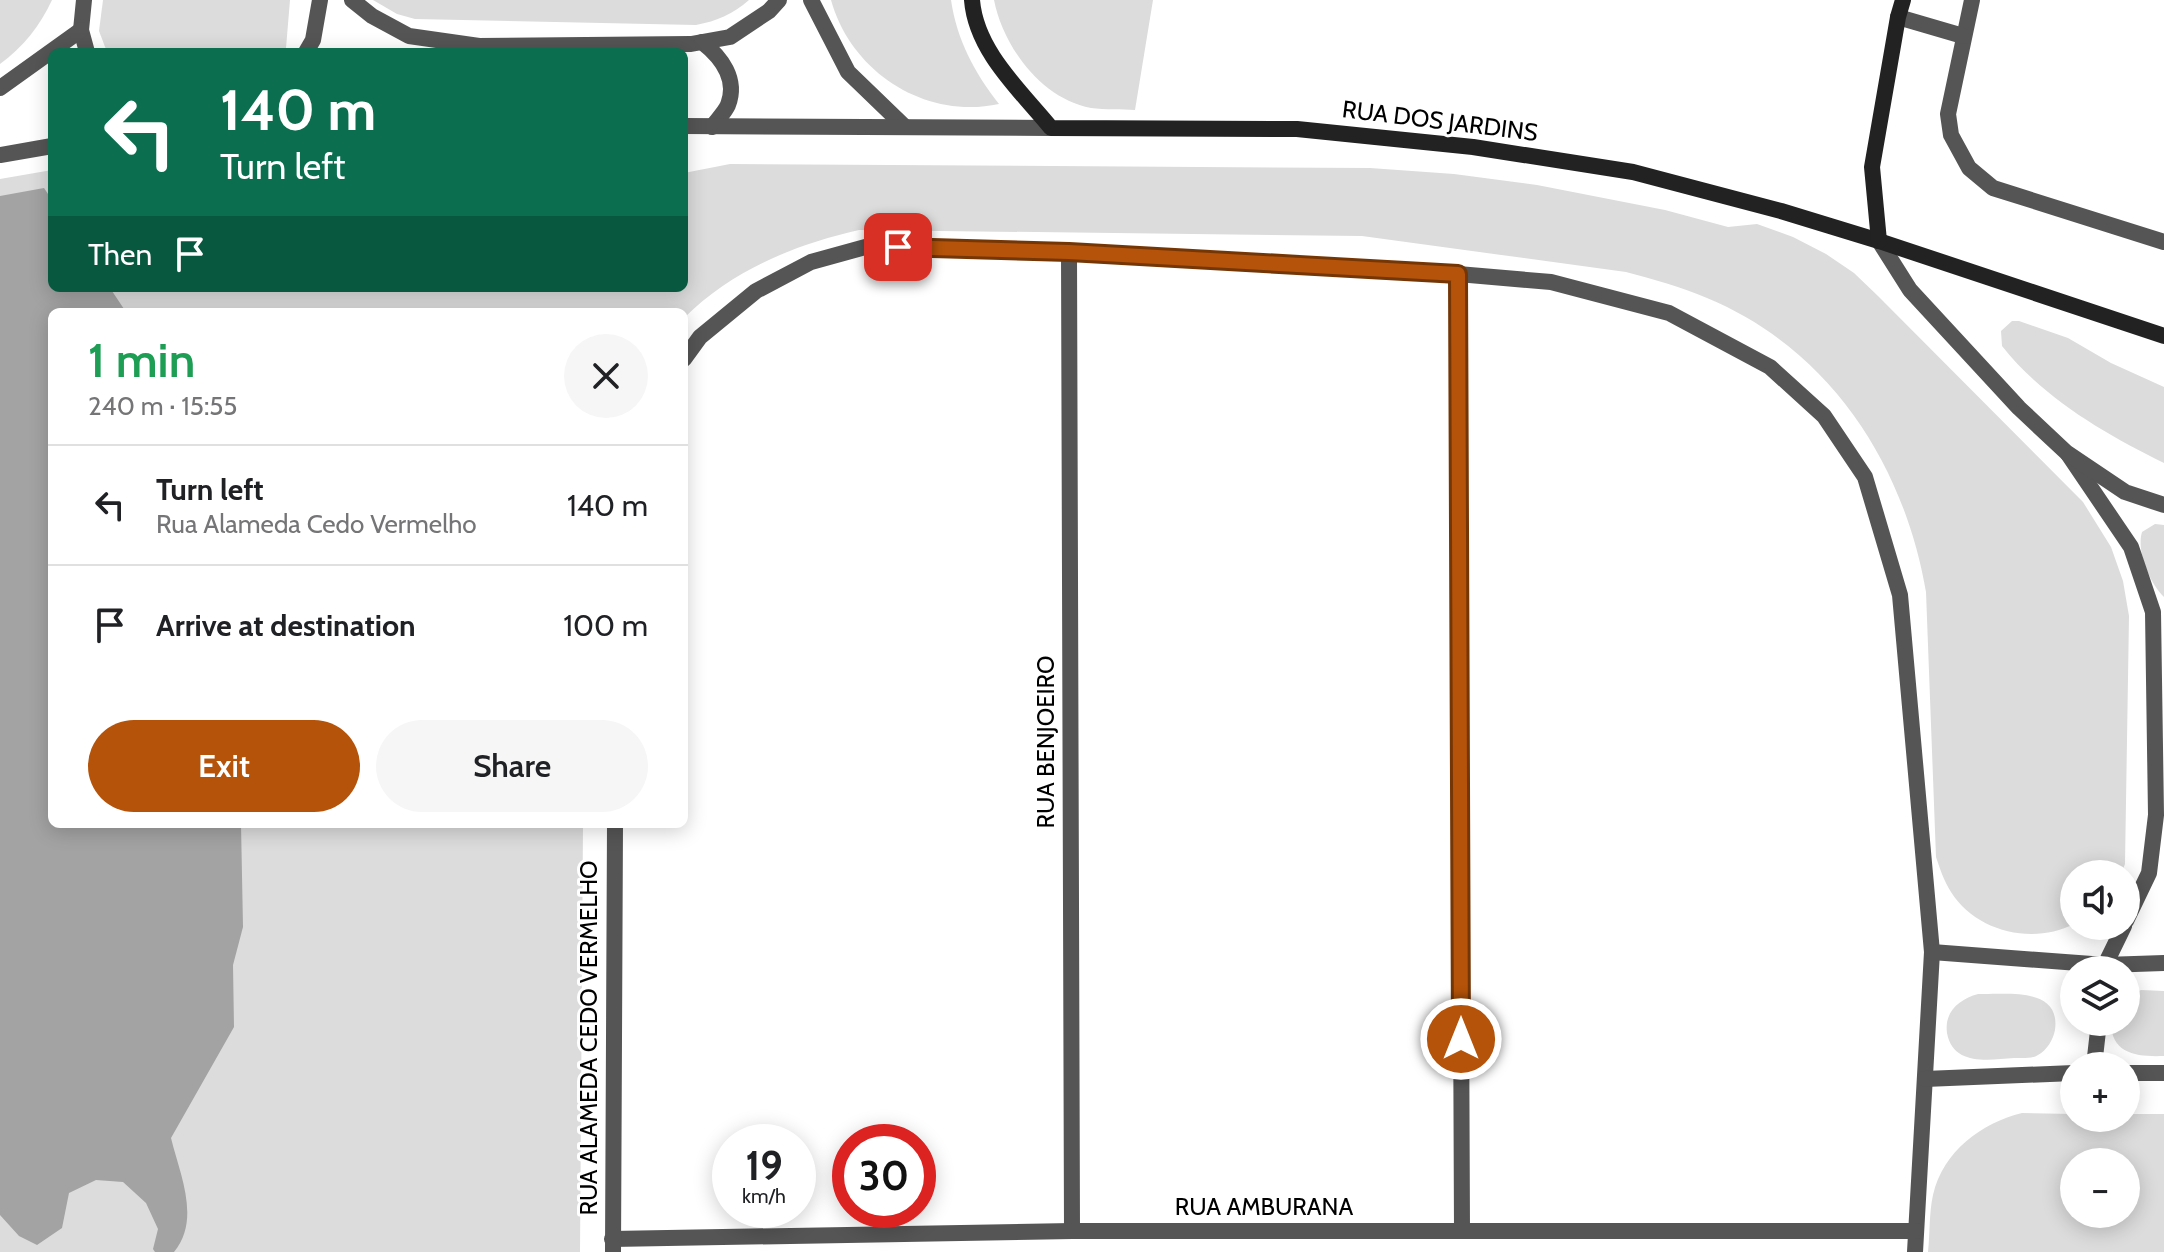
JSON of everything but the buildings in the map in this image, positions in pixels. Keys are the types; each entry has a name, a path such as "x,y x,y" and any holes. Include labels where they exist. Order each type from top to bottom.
{"street":[{"path":"84,0 81,30 86,48"},
{"path":"308,48 313,40 320,0"},
{"path":"352,0 372,16 409,36 473,48"},
{"path":"510,48 702,42 730,37 769,11 779,0"},
{"path":"811,0 848,72 905,127"},
{"path":"972,0 988,51 1051,128"},
{"path":"1903,0 1872,167 1879,241 1910,290 2019,408 2067,453 2125,492 2164,505"},
{"path":"1972,0 1948,114 1951,135 1969,168 1993,188 2164,242"},
{"path":"1898,17 1963,36"},
{"path":"56,48 81,30"},
{"path":"702,42 718,55 731,80 728,105 712,127"},
{"path":"0,88 48,54"},
{"name":"RUA DOS JARDINS","path":"688,126 1297,129 1473,147 1633,172 1781,211 2164,336"},
{"path":"0,155 48,147"},
{"path":"688,354 700,337 756,291 811,262 869,246 1069,252 1551,282 1669,313 1770,367 1824,416 1865,477 1900,595 1932,952 1915,1252"},
{"name":"RUA BENJOEIRO","path":"1069,252 1072,1231"},
{"path":"1458,274 1462,1230"},
{"path":"2067,453 2131,547 2159,625 2158,839 2140,892"},
{"name":"RUA ALAMEDA CEDO VERMELHO","path":"613,1246 615,828"},
{"path":"1932,952 2060,964"},
{"path":"2140,965 2164,963"},
{"path":"2140,1073 2164,1073"},
{"path":"1925,1079 2060,1074"},
{"name":"RUA AMBURANA","path":"613,1246 1072,1231 1916,1231"}],"shaded area":[{"path":"0,0 52,0 30,35 0,64"},
{"path":"103,0 290,0 286,48 105,48 99,31"},
{"path":"373,0 749,0 724,16 696,25 415,19 397,14"},
{"path":"831,0 951,0 968,55 999,104 971,107 944,105 895,85 873,69 855,49 841,26"},
{"path":"994,0 1153,0 1135,110 1091,108 1056,94 1027,68 1015,52"},
{"path":"730,164 1370,168 1454,174 1537,185 1665,210 1728,227 1757,224 1793,237 1854,273 1878,296 2083,502 2111,547 2123,581 2129,616 2125,860 2060,860 2058,930 2024,934 2006,931 1975,917 1962,906 1942,875 1936,857 1926,592 1900,499 1879,456 1854,416 1825,380 1790,347 1751,320 1707,298 1626,272 1362,236 859,230 811,243 765,262 722,286 688,314 688,308 48,308 48,828 583,828 580,1252 0,1252 0,179 48,171 48,292 688,292 688,172"},
{"path":"44,188 48,194 48,292 113,292 123,308 48,308 48,828 241,828 243,927 233,965 234,1027 171,1138 187,1211 182,1239 174,1252 155,1252 158,1229 146,1203 123,1182 96,1180 69,1193 62,1228 37,1245 19,1236 0,1215 0,196"},
{"path":"2012,321 2068,338 2111,363 2164,387 2164,463 2098,427 2036,382 2002,346 2001,331"},
{"path":"2155,524 2164,525 2164,597 2149,576 2141,548 2142,532"},
{"path":"2140,990 2164,991 2164,1056 2144,1056 2140,1052 2127,1051 2113,1036 2140,1036"},
{"path":"1978,994 2029,996 2049,1006 2055,1016 2055,1030 2047,1048 2033,1057 1993,1060 1973,1059 1956,1051 1947,1033 1948,1018 1959,1003"},
{"path":"2022,1113 2060,1114 2060,1132 2140,1132 2140,1114 2164,1114 2164,1252 1928,1252 1930,1216 1938,1179 1966,1141 1993,1124"}],"route":[{"path":"898,247 1069,252 1458,274 1461,1039"}]}
